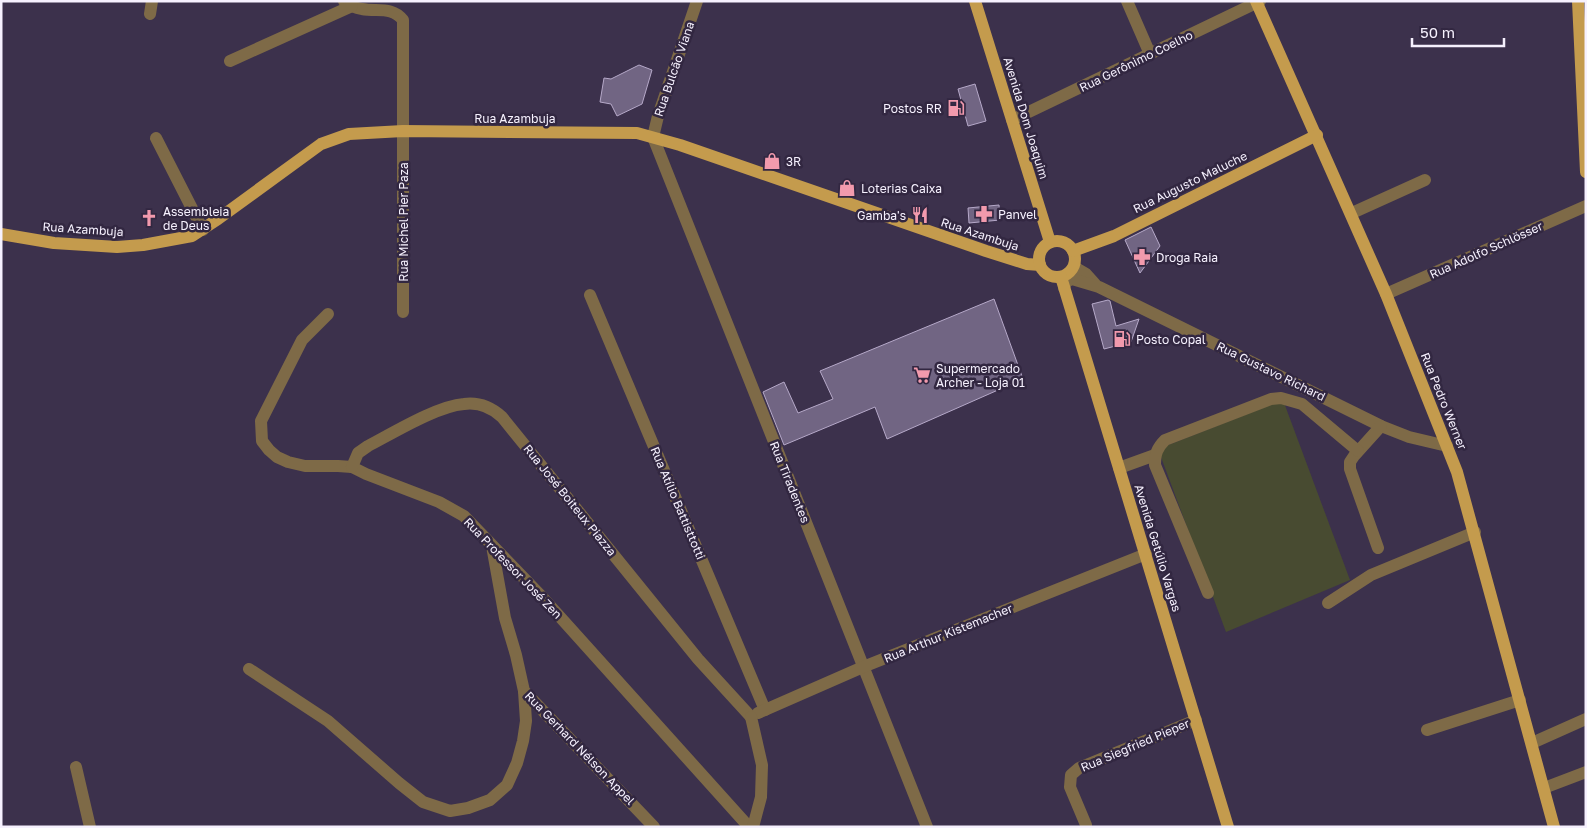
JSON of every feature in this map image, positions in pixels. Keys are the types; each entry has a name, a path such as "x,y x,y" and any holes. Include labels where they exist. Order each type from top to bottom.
{"main road":[{"name":"Avenida Dom Joaquim","path":"975,1 1050,242"},
{"path":"1578,1 1586,172"},
{"name":"Rua Pedro Werner","path":"1258,2 1352,213 1457,472 1475,532 1554,827"},
{"name":"Rua Azambuja","path":"1,234 54,242 118,247 143,246 192,236 203,230 321,144 349,134 403,131 637,133 986,251 1027,264 1040,265"},
{"name":"Rua Augusto Maluche","path":"1073,251 1114,236 1317,135"},
{"path":"1050,242 1063,242 1069,245 1073,251 1076,261 1074,267 1062,282 1046,274 1040,265 1040,252 1050,242"},
{"name":"Avenida Getúlio Vargas","path":"1062,282 1228,827"}],"street":[{"name":"Rua Bulcão Viana","path":"653,137 658,116 697,1"},
{"path":"1127,1 1150,54"},
{"name":"Rua Gerônimo Coelho","path":"1012,120 1258,2"},
{"path":"230,61 348,4"},
{"name":"Rua Michel Pier Paza","path":"348,4 360,9 393,12 403,20 403,312"},
{"name":"Rua Tiradentes","path":"653,137 927,827"},
{"path":"156,138 203,230"},
{"path":"1352,213 1425,180"},
{"name":"Rua Adolfo Schlösser","path":"1386,294 1586,206"},
{"name":"Rua Gustavo Richard","path":"1074,267 1086,274 1099,287"},
{"name":"Rua Gustavo Richard","path":"1062,282 1072,279 1099,287 1381,426 1409,437 1447,446"},
{"name":"Rua Atílio Battisttotti","path":"590,295 765,710"},
{"name":"Rua Professor José Zen","path":"328,314 302,340 261,421 262,440 269,450 277,457 304,466 352,467 439,502 464,516 563,619 749,827"},
{"path":"1208,593 1155,465 1155,455 1159,446 1165,440 1272,399 1281,398 1302,404 1358,451"},
{"name":"Rua José Boiteux Piazza","path":"352,467 358,453 368,446 439,410 463,404 492,408 502,417 698,659 751,716"},
{"path":"1378,548 1350,469 1350,462 1381,426"},
{"path":"1119,468 1155,455"},
{"path":"1328,603 1371,575 1475,532"},
{"name":"Rua Gerhard Nélson Appel","path":"492,546 506,618 524,691 654,827"},
{"name":"Rua Arthur Kistemacher","path":"751,716 863,667 1146,554"},
{"path":"249,669 328,721 399,784 423,802 450,811 468,808 490,800 508,785 523,741 526,721 524,691"},
{"path":"1427,730 1520,700"},
{"path":"751,716 762,765 761,797 753,827"},
{"path":"1532,743 1586,719"},
{"name":"Rua Siegfried Pieper","path":"1086,825 1070,787 1071,774 1079,768 1196,720"},
{"path":"76,767 90,827"},
{"path":"1544,788 1586,772"}],"green space":[{"path":"1283,400 1350,580 1226,632 1158,449"}],"building":[{"path":"639,65 652,70 642,104 617,116 611,104 600,102 604,78 611,79"},
{"path":"975,84 986,121 968,126 958,89"},
{"name":"Panvel","path":"999,205 1000,220 969,223 968,208"},
{"name":"Droga Raia","path":"1151,227 1160,246 1140,273 1125,240"},
{"name":"Supermercado Archer - Loja 01","path":"994,299 1023,379 887,439 875,407 784,445 763,392 784,382 798,413 833,399 820,371"},
{"path":"1110,301 1116,326 1139,319 1131,342 1104,349 1092,304"}],"place":[{"name":"Postos RR","path":"956,108"},
{"name":"3R","path":"772,161"},
{"name":"Loterias Caixa","path":"847,188"},
{"name":"Panvel","path":"984,214"},
{"name":"Gamba's","path":"920,215"},
{"name":"Assembleia de Deus","path":"149,218"},
{"name":"Droga Raia","path":"1142,257"},
{"name":"Posto Copal","path":"1122,339"},
{"name":"Supermercado Archer - Loja 01","path":"922,375"}]}
